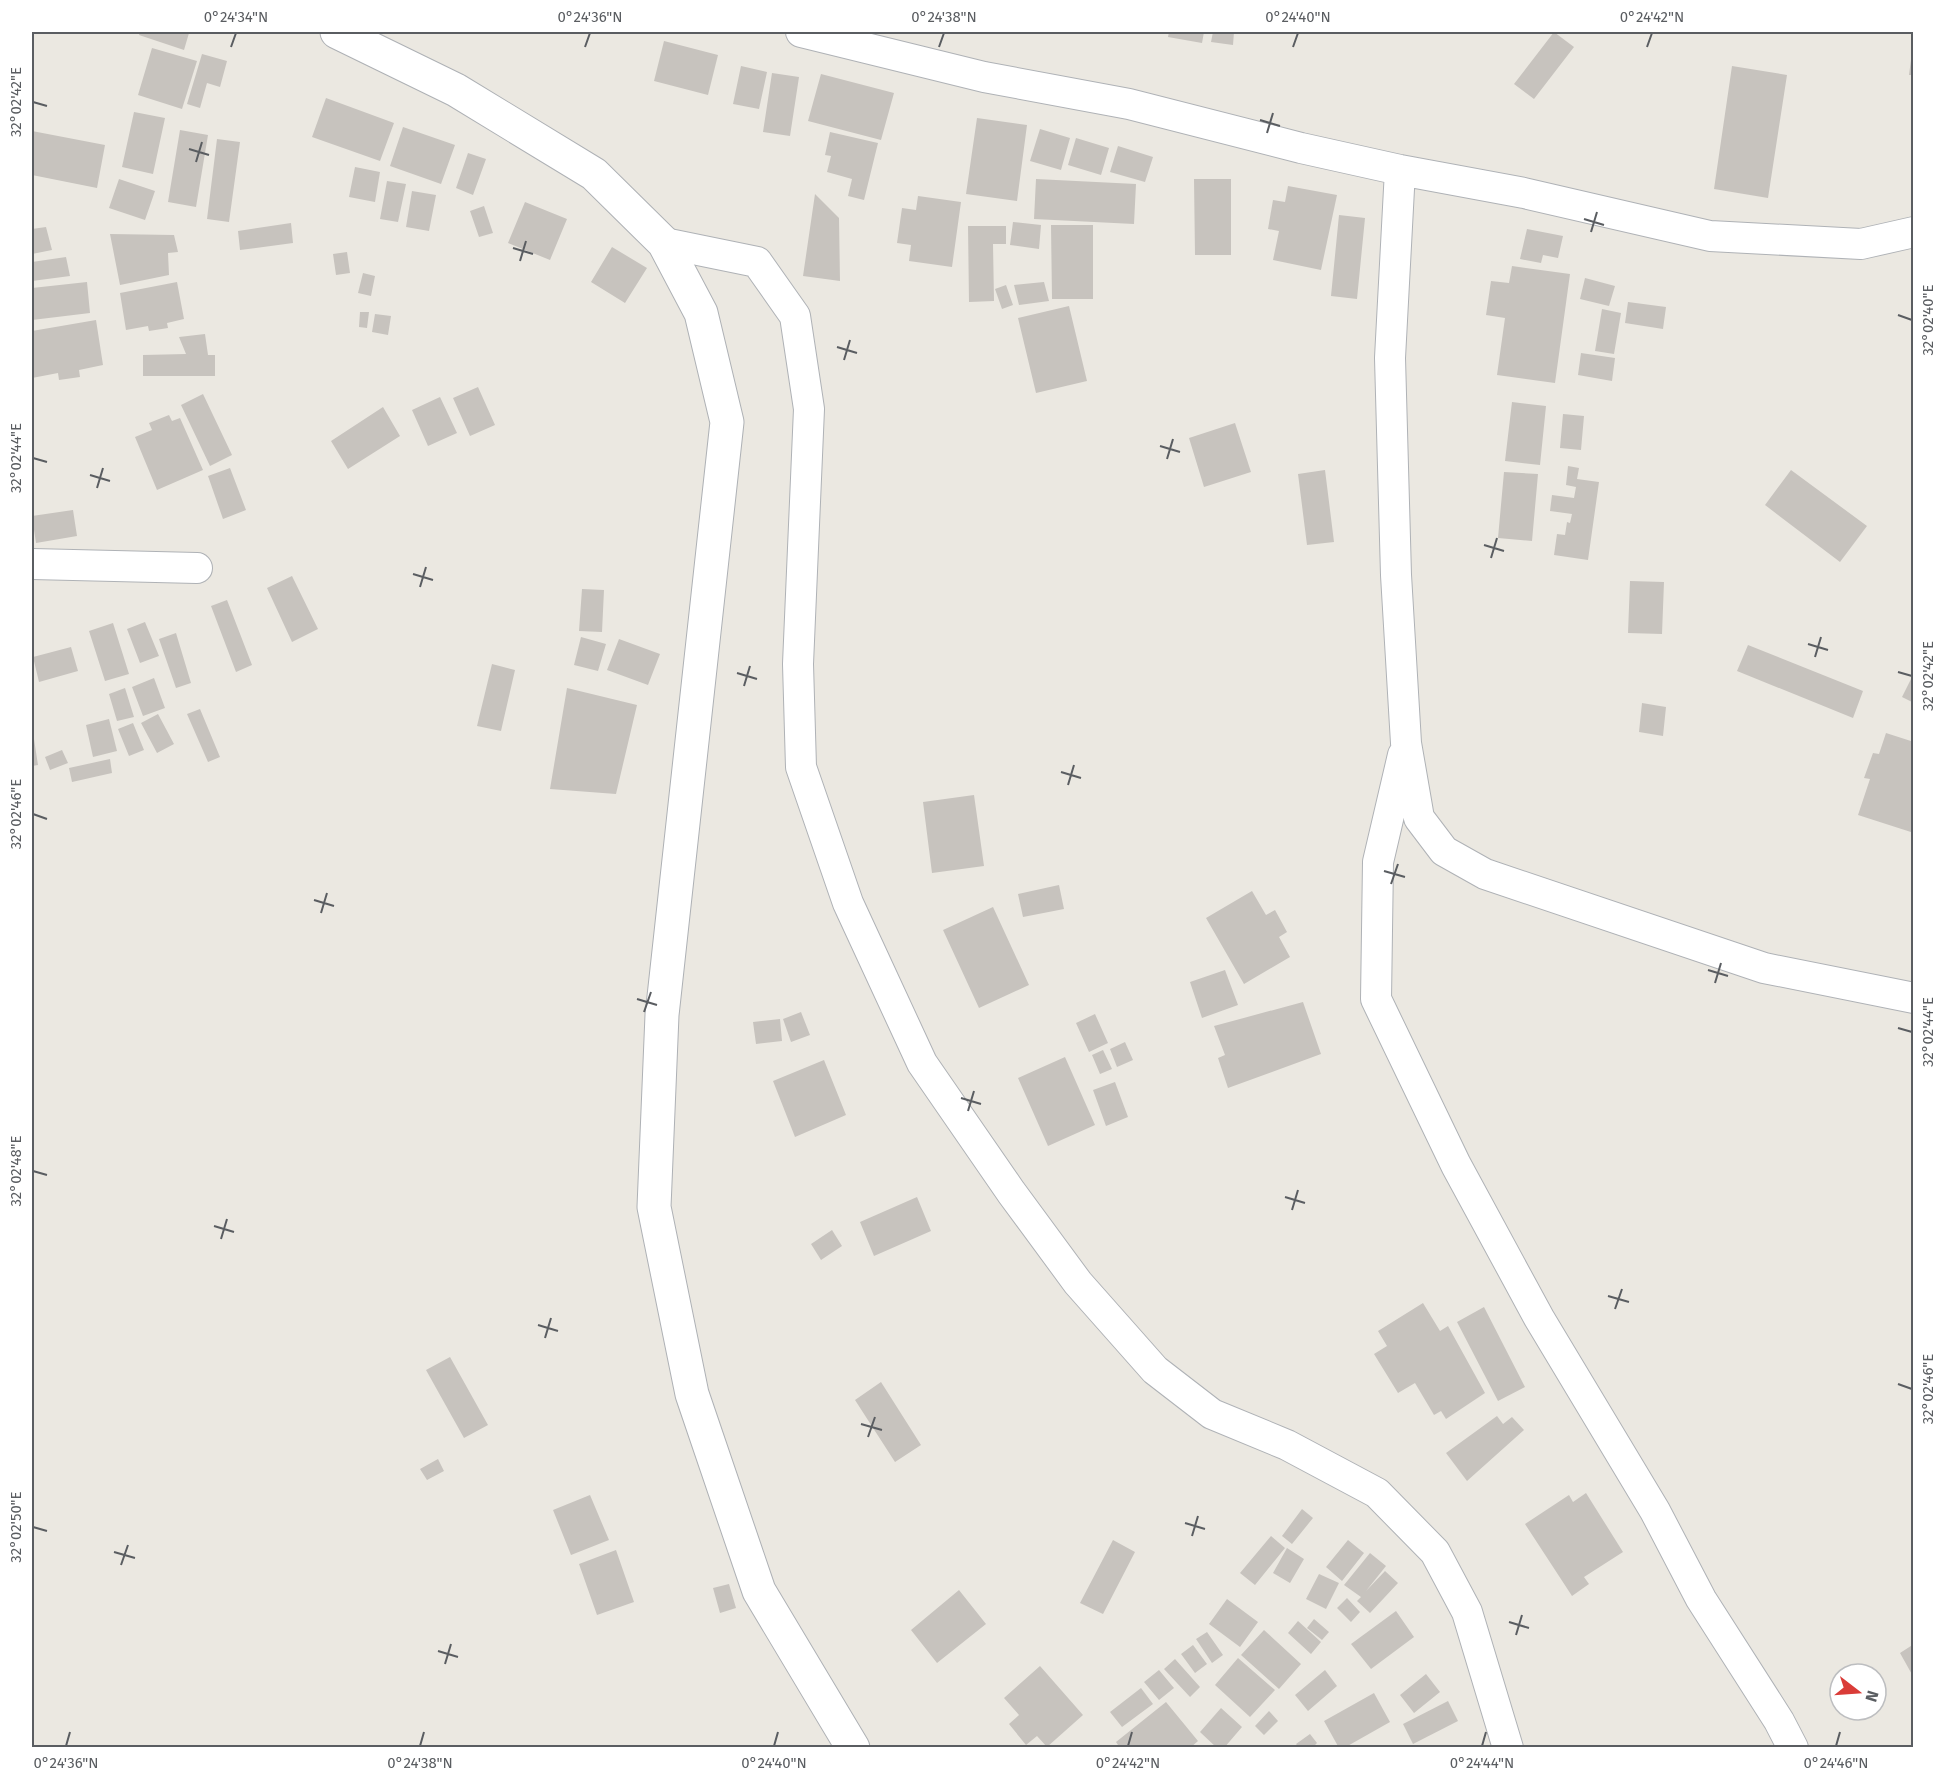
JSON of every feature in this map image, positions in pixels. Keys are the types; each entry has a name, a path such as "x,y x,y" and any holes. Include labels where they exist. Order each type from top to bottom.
{"main road":[{"path":"338,32 456,90 594,174 664,243 701,314 727,422 662,1015 654,1207 692,1394 759,1591 853,1748"}],"street":[{"path":"801,32 984,77 1129,104 1300,148 1400,170 1524,193 1710,236 1861,244 1914,231"},
{"path":"1400,170 1390,358 1396,575 1406,743 1419,818 1444,851 1485,874 1764,968 1914,998"},
{"path":"664,243 757,262 795,316 809,409 798,664 801,767 848,903 922,1064 1078,1283 1155,1370 1212,1414 1287,1445 1377,1493 1435,1552 1467,1612 1508,1748"},
{"path":"32,564 197,568"},
{"path":"1406,743 1378,862 1376,999 1456,1165 1539,1318 1655,1511 1701,1599 1779,1721 1793,1748"}],"building":[{"path":"140,32 189,33 184,50 139,35"},
{"path":"1169,32 1204,32 1202,43 1168,37"},
{"path":"1213,32 1234,32 1233,45 1211,42"},
{"path":"1554,32 1574,47 1534,99 1514,84"},
{"path":"664,41 718,55 708,95 654,81"},
{"path":"152,48 197,61 182,109 138,95"},
{"path":"1912,52 1914,52 1914,75 1909,75"},
{"path":"202,54 227,61 220,87 207,83 200,108 187,104"},
{"path":"741,66 767,72 759,109 733,104"},
{"path":"1732,66 1787,75 1768,198 1714,189"},
{"path":"772,73 799,77 790,136 763,132"},
{"path":"821,74 894,93 881,140 808,121"},
{"path":"326,98 394,123 380,161 312,137"},
{"path":"134,112 165,118 153,174 122,167"},
{"path":"977,118 1027,125 1017,201 966,194"},
{"path":"403,127 455,145 441,184 390,166"},
{"path":"1040,129 1070,138 1061,170 1030,161"},
{"path":"180,130 208,135 196,207 168,202"},
{"path":"32,131 105,145 97,188 32,175"},
{"path":"830,132 878,143 864,200 848,196 852,179 827,172 831,156 825,155"},
{"path":"1076,138 1109,148 1101,175 1068,165"},
{"path":"217,139 240,142 229,222 207,219"},
{"path":"1118,146 1153,157 1145,182 1110,172"},
{"path":"468,153 486,159 473,195 456,188"},
{"path":"355,167 380,172 375,202 349,197"},
{"path":"119,179 155,191 145,220 109,208"},
{"path":"1036,179 1136,184 1134,224 1034,219"},
{"path":"1194,179 1231,179 1231,255 1195,255"},
{"path":"387,181 406,184 398,222 380,219"},
{"path":"1288,186 1337,195 1321,270 1273,260 1279,231 1268,229 1273,200 1285,202"},
{"path":"412,191 436,195 429,231 406,227"},
{"path":"815,194 839,218 840,281 803,276"},
{"path":"918,196 961,202 952,267 909,261 911,245 897,243 902,208 916,210"},
{"path":"525,202 567,219 550,260 508,243"},
{"path":"484,206 493,233 479,237 470,211"},
{"path":"1339,215 1365,218 1357,299 1331,296"},
{"path":"1013,222 1041,225 1039,249 1010,245"},
{"path":"291,223 293,243 240,250 238,231"},
{"path":"1051,225 1093,225 1093,299 1052,299"},
{"path":"968,226 1006,226 1006,244 993,244 994,301 969,302"},
{"path":"46,227 52,250 32,254 32,229"},
{"path":"1527,229 1563,236 1558,258 1543,255 1541,263 1520,259"},
{"path":"110,234 174,235 178,252 168,253 169,275 120,285"},
{"path":"612,247 647,268 625,303 591,282"},
{"path":"347,252 350,273 336,275 333,254"},
{"path":"66,257 70,276 32,281 32,262"},
{"path":"1512,266 1570,274 1555,383 1497,375 1505,318 1486,315 1491,281 1509,283"},
{"path":"363,273 375,276 371,296 358,293"},
{"path":"1585,278 1615,286 1609,306 1580,299"},
{"path":"87,282 90,313 32,320 32,288"},
{"path":"177,282 184,319 167,323 168,328 149,331 148,326 126,330 120,293"},
{"path":"1044,282 1049,301 1019,305 1014,285"},
{"path":"1006,285 1013,305 1002,309 995,289"},
{"path":"1628,302 1666,307 1663,329 1625,323"},
{"path":"1069,306 1087,381 1036,393 1018,318"},
{"path":"1602,309 1621,313 1614,354 1595,351"},
{"path":"360,312 369,312 367,328 359,327"},
{"path":"375,314 391,316 388,335 372,332"},
{"path":"96,320 103,365 79,370 80,377 59,380 58,373 32,378 32,331"},
{"path":"205,334 208,355 215,355 215,376 143,376 143,355 186,354 179,337"},
{"path":"1581,353 1615,358 1612,381 1578,375"},
{"path":"478,387 495,425 470,436 453,398"},
{"path":"203,394 232,455 210,466 181,405"},
{"path":"440,397 457,433 428,446 412,410"},
{"path":"1512,402 1546,406 1540,465 1505,461"},
{"path":"383,407 400,436 348,469 331,441"},
{"path":"1563,414 1584,416 1581,450 1560,448"},
{"path":"169,415 172,421 180,418 203,470 157,490 135,437 152,430 149,423"},
{"path":"1235,423 1251,472 1204,487 1189,438"},
{"path":"1568,466 1579,468 1577,479 1599,482 1588,560 1554,555 1557,534 1565,535 1567,522 1570,523 1572,514 1550,511 1552,495 1574,498 1576,487 1566,485"},
{"path":"230,468 246,510 223,519 208,476"},
{"path":"1325,470 1334,542 1307,545 1298,474"},
{"path":"1791,470 1867,526 1840,562 1765,505"},
{"path":"1504,472 1538,474 1532,541 1498,538"},
{"path":"73,510 77,536 36,543 32,516"},
{"path":"292,576 318,629 292,642 267,588"},
{"path":"1630,581 1664,582 1662,634 1628,633"},
{"path":"582,589 604,590 602,632 579,631"},
{"path":"227,600 252,665 236,672 211,606"},
{"path":"145,622 159,656 140,663 127,629"},
{"path":"113,623 129,674 105,681 89,631"},
{"path":"176,633 191,683 176,688 159,639"},
{"path":"581,637 606,644 598,671 574,665"},
{"path":"619,639 660,654 648,685 607,670"},
{"path":"1748,645 1863,691 1853,718 1737,671"},
{"path":"71,647 78,671 39,682 33,657"},
{"path":"492,664 515,670 501,731 477,726"},
{"path":"1914,673 1914,703 1902,697"},
{"path":"154,678 165,708 143,716 132,687"},
{"path":"125,688 134,717 117,721 109,694"},
{"path":"567,688 637,705 616,794 550,789"},
{"path":"1642,703 1666,707 1663,736 1639,732"},
{"path":"200,709 220,757 208,762 187,714"},
{"path":"158,714 174,744 157,753 141,723"},
{"path":"109,719 117,751 93,757 86,725"},
{"path":"133,723 144,750 129,756 118,729"},
{"path":"32,726 38,765 32,766"},
{"path":"1886,733 1914,742 1914,833 1858,815 1870,779 1864,778 1873,753 1879,754"},
{"path":"62,750 68,763 50,770 45,757"},
{"path":"110,759 112,773 72,782 69,768"},
{"path":"974,795 984,866 932,873 923,802"},
{"path":"1059,885 1064,909 1023,917 1018,894"},
{"path":"1252,891 1266,915 1275,910 1287,932 1279,937 1290,957 1244,984 1206,918"},
{"path":"993,907 1029,985 979,1008 943,930"},
{"path":"1225,970 1238,1005 1202,1018 1190,982"},
{"path":"1303,1002 1321,1054 1228,1088 1218,1058 1225,1055 1214,1026"},
{"path":"801,1012 810,1035 791,1042 783,1019"},
{"path":"1095,1014 1108,1043 1089,1052 1076,1023"},
{"path":"780,1019 782,1041 756,1044 753,1022"},
{"path":"1125,1042 1133,1060 1117,1067 1110,1049"},
{"path":"1103,1050 1112,1069 1100,1074 1092,1055"},
{"path":"1065,1057 1095,1125 1048,1146 1018,1078"},
{"path":"824,1060 846,1115 795,1137 773,1081"},
{"path":"1115,1082 1128,1117 1106,1126 1093,1090"},
{"path":"917,1197 931,1231 874,1256 860,1222"},
{"path":"832,1230 842,1246 821,1260 811,1244"},
{"path":"1423,1303 1440,1331 1448,1326 1485,1393 1446,1419 1441,1411 1434,1415 1415,1383 1398,1393 1374,1354 1387,1346 1378,1331"},
{"path":"1484,1307 1525,1387 1498,1401 1457,1322"},
{"path":"450,1357 488,1425 464,1438 426,1370"},
{"path":"881,1382 921,1445 895,1462 855,1400"},
{"path":"1497,1416 1503,1424 1512,1417 1524,1430 1467,1481 1446,1453"},
{"path":"438,1459 444,1471 427,1480 420,1469"},
{"path":"1586,1493 1623,1552 1584,1577 1589,1584 1572,1596 1525,1524 1569,1495 1573,1502"},
{"path":"590,1495 609,1540 571,1555 553,1510"},
{"path":"1302,1509 1313,1518 1292,1544 1282,1536"},
{"path":"1271,1536 1285,1548 1255,1585 1240,1573"},
{"path":"1113,1540 1135,1552 1103,1614 1080,1603"},
{"path":"1348,1540 1364,1553 1342,1581 1326,1567"},
{"path":"1287,1548 1304,1559 1290,1583 1273,1573"},
{"path":"616,1550 634,1602 597,1615 579,1564"},
{"path":"1370,1553 1386,1566 1366,1591 1385,1571 1398,1583 1370,1613 1357,1601 1361,1597 1344,1585"},
{"path":"1319,1574 1339,1583 1326,1609 1306,1599"},
{"path":"729,1584 736,1608 720,1613 713,1588"},
{"path":"959,1590 986,1624 937,1663 911,1630"},
{"path":"1347,1598 1360,1612 1351,1622 1337,1608"},
{"path":"1227,1599 1258,1622 1240,1647 1209,1624"},
{"path":"1396,1611 1414,1637 1371,1669 1351,1644"},
{"path":"1314,1619 1329,1632 1322,1640 1307,1628"},
{"path":"1298,1621 1321,1642 1311,1654 1288,1633"},
{"path":"1264,1630 1301,1664 1279,1689 1241,1655"},
{"path":"1207,1632 1223,1655 1212,1663 1196,1639"},
{"path":"1914,1644 1914,1678 1900,1653"},
{"path":"1193,1645 1207,1664 1195,1673 1181,1654"},
{"path":"1238,1658 1275,1690 1250,1717 1215,1685"},
{"path":"1175,1659 1200,1687 1190,1697 1164,1669"},
{"path":"1040,1666 1083,1715 1047,1747 1037,1736 1026,1745 1009,1724 1019,1715 1004,1698"},
{"path":"1159,1670 1174,1688 1159,1700 1144,1682"},
{"path":"1325,1670 1337,1686 1308,1711 1295,1695"},
{"path":"1426,1674 1440,1692 1414,1713 1400,1695"},
{"path":"1141,1688 1153,1704 1122,1727 1110,1712"},
{"path":"1374,1693 1390,1722 1344,1748 1339,1748 1324,1721"},
{"path":"1448,1701 1458,1721 1413,1744 1403,1724"},
{"path":"1166,1702 1198,1741 1190,1748 1120,1748 1116,1742"},
{"path":"1221,1708 1242,1727 1224,1748 1217,1748 1200,1732"},
{"path":"1269,1711 1278,1721 1264,1735 1255,1726"},
{"path":"1310,1734 1317,1743 1312,1748 1299,1748 1296,1744"}]}
